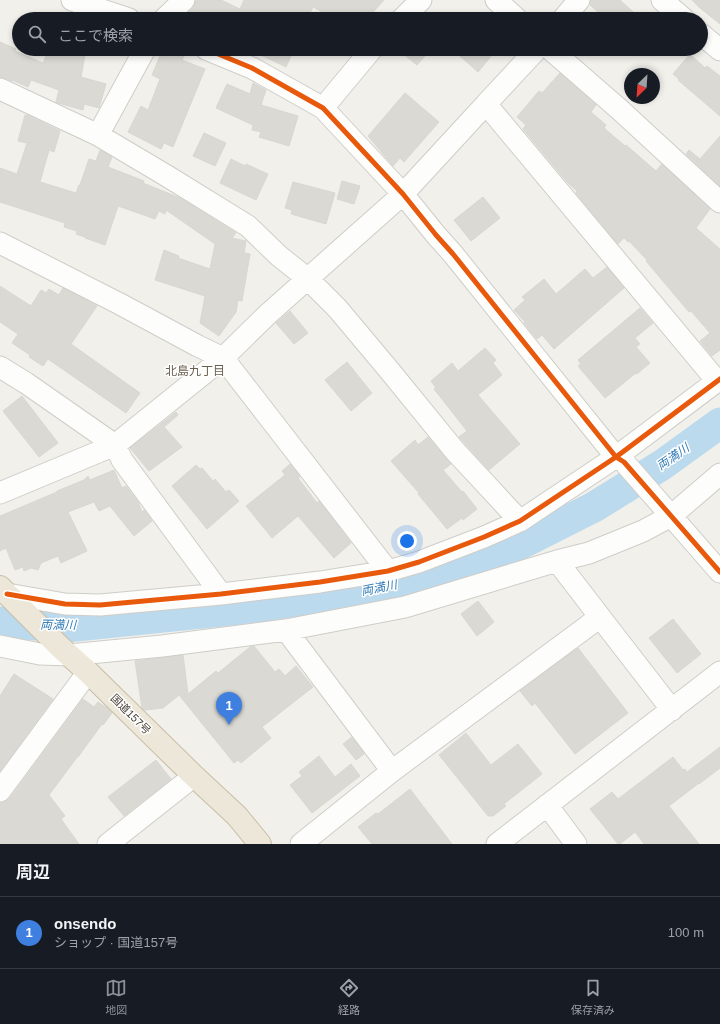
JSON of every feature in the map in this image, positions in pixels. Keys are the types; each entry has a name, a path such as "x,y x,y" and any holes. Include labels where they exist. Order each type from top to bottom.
{"highway":[{"name":"国道157号","path":"10,596 64,651 88,672 237,816 260,844"}],"street":[{"path":"72,0 107,12"},
{"path":"171,12 184,0"},
{"path":"409,12 421,0"},
{"path":"496,0 509,12"},
{"path":"569,12 579,0"},
{"path":"662,0 676,12"},
{"path":"708,40 720,50"},
{"path":"98,135 141,56"},
{"path":"223,56 252,68 323,108 403,194 620,459 720,572"},
{"path":"323,108 366,56"},
{"path":"0,493 115,445 223,358 268,314 403,194 531,56"},
{"path":"558,56 619,109 720,202"},
{"path":"0,89 98,135 248,226 279,256 308,279 337,308 455,451 520,521"},
{"path":"10,596 65,604 100,605 221,594 320,582 388,571 419,562 484,537 520,521 620,459 718,380 486,104"},
{"path":"0,243 223,358 388,571"},
{"path":"0,367 115,445 122,460 221,594"},
{"path":"0,646 40,654 64,651 162,646 286,630 405,607 557,561 589,553 643,531 671,516 720,474"},
{"path":"557,561 672,710"},
{"path":"301,844 392,772 600,617"},
{"path":"286,630 392,772"},
{"path":"0,791 88,672"},
{"path":"497,844 720,672"},
{"path":"108,844 194,776"},
{"path":"547,805 576,844"}],"building":[{"path":"196,0 221,0 240,9 244,0 384,0 373,12 322,12 313,7 310,12 188,12 195,4"},
{"path":"591,0 620,0 633,12 598,12 590,5"},
{"path":"692,0 720,0 720,24 708,14 708,12 705,12"},
{"path":"0,42 12,47 12,56 27,56 43,63 46,56 85,56 81,77 106,84 99,108 84,104 83,110 56,102 59,90 31,80 28,87 12,80 0,77"},
{"path":"160,56 184,56 182,60 205,69 173,147 164,143 161,149 128,132 141,106 148,110 160,79 152,75"},
{"path":"263,56 291,56 286,67"},
{"path":"406,56 425,56 417,65"},
{"path":"460,56 491,56 478,72"},
{"path":"688,56 692,56 705,68 707,66 720,76 720,116 678,80 679,79 673,74"},
{"path":"560,73 596,105 591,112 606,125 604,128 656,171 662,164 710,209 696,228 720,249 720,350 712,356 700,341 710,333 691,311 689,312 646,261 647,260 629,241 628,242 624,238 618,244 576,193 577,191 568,183 523,129 526,125 517,117 539,91 542,93"},
{"path":"253,83 266,90 261,105 298,116 289,146 259,137 261,132 252,130 253,125 216,108 227,84 250,94"},
{"path":"405,93 439,122 404,162 400,158 393,166 368,136"},
{"path":"25,115 60,131 54,152 49,150 40,182 76,193 89,159 96,161 100,150 112,157 108,167 144,181 143,183 180,198 236,233 232,238 246,241 244,253 250,254 242,301 238,300 236,312 219,336 200,323 205,296 155,280 164,250 179,256 178,258 210,269 215,244 166,210 165,214 159,211 155,219 118,206 105,245 76,234 77,231 64,227 65,223 0,202 0,168 17,174 27,143 18,141"},
{"path":"204,133 226,143 215,166 193,156"},
{"path":"720,136 720,186 686,154 689,150 700,159"},
{"path":"231,159 245,166 246,164 268,174 256,200 220,183"},
{"path":"342,181 360,186 354,204 337,199"},
{"path":"293,182 335,193 326,224 291,214 292,210 285,208"},
{"path":"483,197 500,218 471,241 454,220"},
{"path":"607,267 624,288 554,349 542,335 537,339 514,310 525,300 522,297 544,279 556,294 585,269 593,278"},
{"path":"0,286 31,306 41,290 46,293 49,289 59,295 63,288 97,306 71,344 140,393 126,413 48,359 43,366 12,343 18,334 0,322"},
{"path":"640,308 653,323 635,338 640,344 636,347 650,363 605,398 578,366 581,364 578,360"},
{"path":"290,311 308,333 294,344 276,323"},
{"path":"485,348 496,360 493,363 502,375 478,395 520,444 489,470 459,437 467,431 434,389 436,388 431,381 452,363 458,371"},
{"path":"347,362 372,393 351,411 325,380"},
{"path":"22,396 58,443 39,457 3,411"},
{"path":"176,412 178,415 164,427 182,447 149,471 130,448"},
{"path":"428,437 451,464 443,470 462,492 463,491 477,509 463,520 462,518 447,529 418,494 419,493 391,461 415,440 418,445"},
{"path":"290,464 300,477 298,478 317,503 319,501 351,543 334,558 298,516 272,538 246,506 285,475 282,471"},
{"path":"196,465 200,469 202,468 213,481 215,479 226,492 229,490 239,501 207,529 172,486"},
{"path":"114,470 122,488 126,486 138,502 142,512 144,510 152,521 134,536 110,506 99,511 94,502 68,512 87,551 61,563 58,556 41,563 38,570 31,568 24,571 23,567 15,570 6,548 0,551 0,516 84,480 88,476 90,480"},
{"path":"478,601 494,622 477,636 461,614"},
{"path":"673,619 701,654 677,673 649,638"},
{"path":"254,646 275,672 279,669 285,676 296,666 313,687 262,727 271,738 241,763 238,760 234,763 179,695 163,708 145,710 142,708 135,661 183,655 188,694 216,671 218,673 250,647"},
{"path":"578,648 628,713 575,754 535,703 532,706 520,691"},
{"path":"14,674 53,699 0,771 0,696"},
{"path":"83,699 94,707 98,702 112,713 103,725 102,724 49,795 65,816 61,819 79,844 0,844 0,803 5,802 10,798"},
{"path":"466,733 491,765 518,744 542,774 504,804 506,806 493,816 488,816 439,755"},
{"path":"352,737 364,754 356,760 343,744"},
{"path":"720,747 720,768 669,806 699,844 644,844 635,832 618,844 590,809 612,792 618,799 673,757 683,770 685,769 687,772"},
{"path":"319,756 335,777 351,764 360,776 312,813 290,785 302,776 299,772"},
{"path":"156,760 171,779 124,816 108,797"},
{"path":"410,789 452,844 372,844 358,827 376,813 378,814"}],"waterway":[{"name":"両満川","path":"0,622 66,627 251,608 384,588 445,572 509,550 594,507 662,465 720,423"}],"cycle path":[{"path":"223,56 252,68 323,108 403,194 616,457 624,462 720,572"},
{"path":"7,594 65,604 100,605 221,594 320,582 388,571 419,562 484,537 520,521 616,457 720,379"}],"place":[{"name":"onsendo","path":"229,725"}],"district":[{"name":"北島九丁目","path":"195,371"}]}
